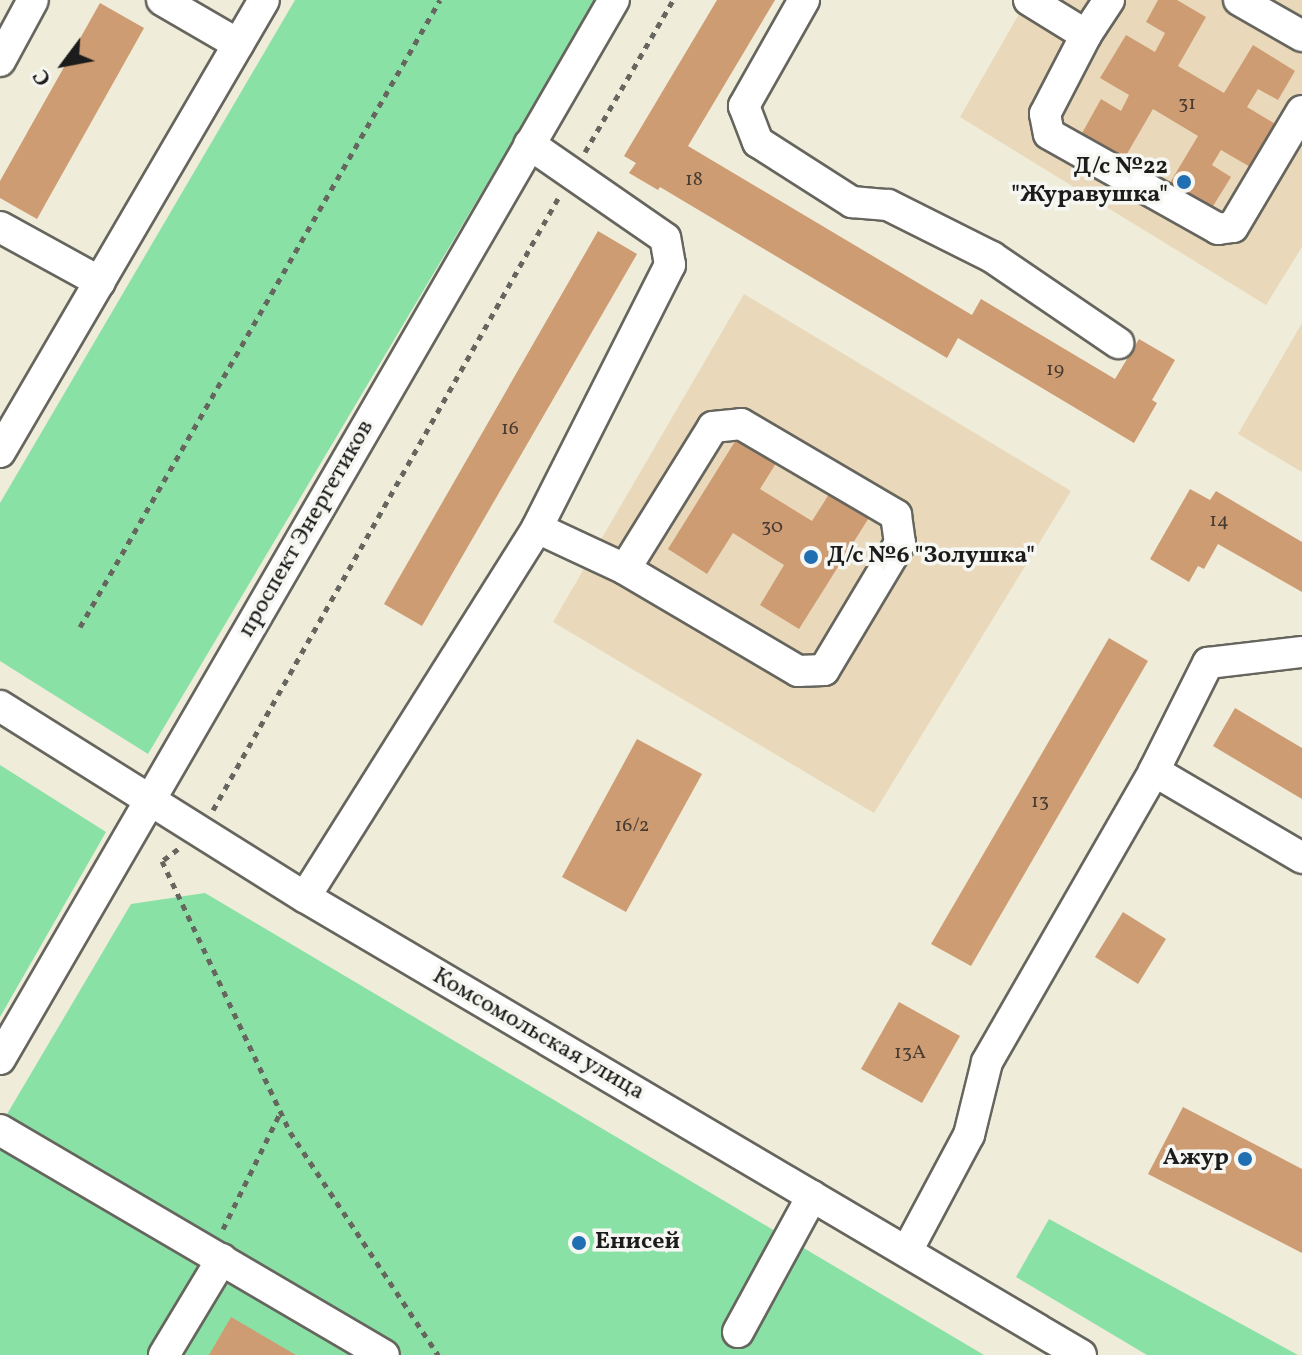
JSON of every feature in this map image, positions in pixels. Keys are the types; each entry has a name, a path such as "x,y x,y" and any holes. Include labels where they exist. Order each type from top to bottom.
{"street":[{"path":"0,61 33,0"},
{"path":"162,0 238,44"},
{"path":"0,452 264,0"},
{"name":"проспект Энергетиков","path":"0,1059 614,0"},
{"path":"804,0 744,106 758,142 852,202 888,205 992,257 1118,343"},
{"path":"1029,0 1086,35"},
{"path":"1109,0 1086,35 1045,114 1049,134 1218,229 1233,227 1302,111"},
{"path":"1239,0 1302,36"},
{"path":"305,897 537,528 670,265 665,238 529,144"},
{"path":"0,227 100,282"},
{"path":"537,528 625,569 798,671 824,670 900,543 896,515 741,424 713,427 625,569"},
{"path":"907,1251 969,1135 987,1062 1154,771 1208,663 1302,652"},
{"name":"Комсомольская улица","path":"0,706 305,897 1081,1355"},
{"path":"1154,771 1302,858"},
{"path":"0,1130 220,1248 384,1355"},
{"path":"738,1332 812,1196"},
{"path":"164,1355 220,1248"}],"path":[{"path":"80,627 440,0"},
{"path":"438,1355 290,1132 162,861 200,832 673,0"},
{"path":"220,1248 281,1112"}],"shaded area":[{"name":"Д/с №22 \"Журавушка\"","path":"1027,0 1302,0 1302,247 1266,305 960,117"},
{"name":"Д/с №6 \"Золушка\"","path":"744,294 1071,491 874,813 553,622"},
{"path":"1302,323 1302,472 1238,434"}],"green space":[{"path":"295,0 596,0 148,754 0,661 0,503"},
{"path":"0,765 106,832 0,1017"},
{"path":"205,893 984,1355 0,1355 0,1126 131,904"},
{"path":"1049,1219 1298,1355 1147,1355 1016,1277"}],"building":[{"path":"717,0 775,0 688,146 972,315 981,299 1115,379 1139,339 1175,360 1152,400 1157,403 1134,443 958,338 947,358 660,187 658,190 629,173 636,163 624,156"},
{"path":"1158,0 1177,0 1206,17 1178,66 1224,93 1253,45 1295,71 1278,100 1258,89 1247,107 1277,125 1252,168 1221,150 1212,165 1231,177 1210,211 1168,186 1198,136 1153,109 1124,159 1081,135 1101,99 1121,111 1129,95 1100,78 1126,35 1155,52 1165,33 1146,22"},
{"path":"100,3 144,28 37,219 0,198 0,181"},
{"path":"598,231 637,254 422,626 384,604"},
{"path":"739,435 778,460 760,489 812,521 831,491 870,516 799,629 760,605 784,565 733,533 707,574 668,549"},
{"path":"1190,489 1210,500 1216,491 1302,542 1302,592 1218,544 1204,569 1198,566 1189,582 1150,559"},
{"path":"1109,638 1148,661 971,966 931,944"},
{"path":"1235,708 1302,748 1302,799 1213,746"},
{"path":"637,739 702,774 626,912 562,877"},
{"path":"1123,912 1166,939 1138,984 1095,957"},
{"path":"899,1002 960,1036 922,1103 861,1069"},
{"path":"1183,1107 1302,1169 1302,1253 1148,1174"},
{"path":"231,1317 296,1355 209,1355"}],"place":[{"name":"Д/с №22 \"Журавушка\"","path":"1184,182"},
{"name":"Д/с №6 \"Золушка\"","path":"811,557"},
{"name":"Ажур","path":"1245,1159"},
{"name":"Енисей","path":"579,1243"}]}
